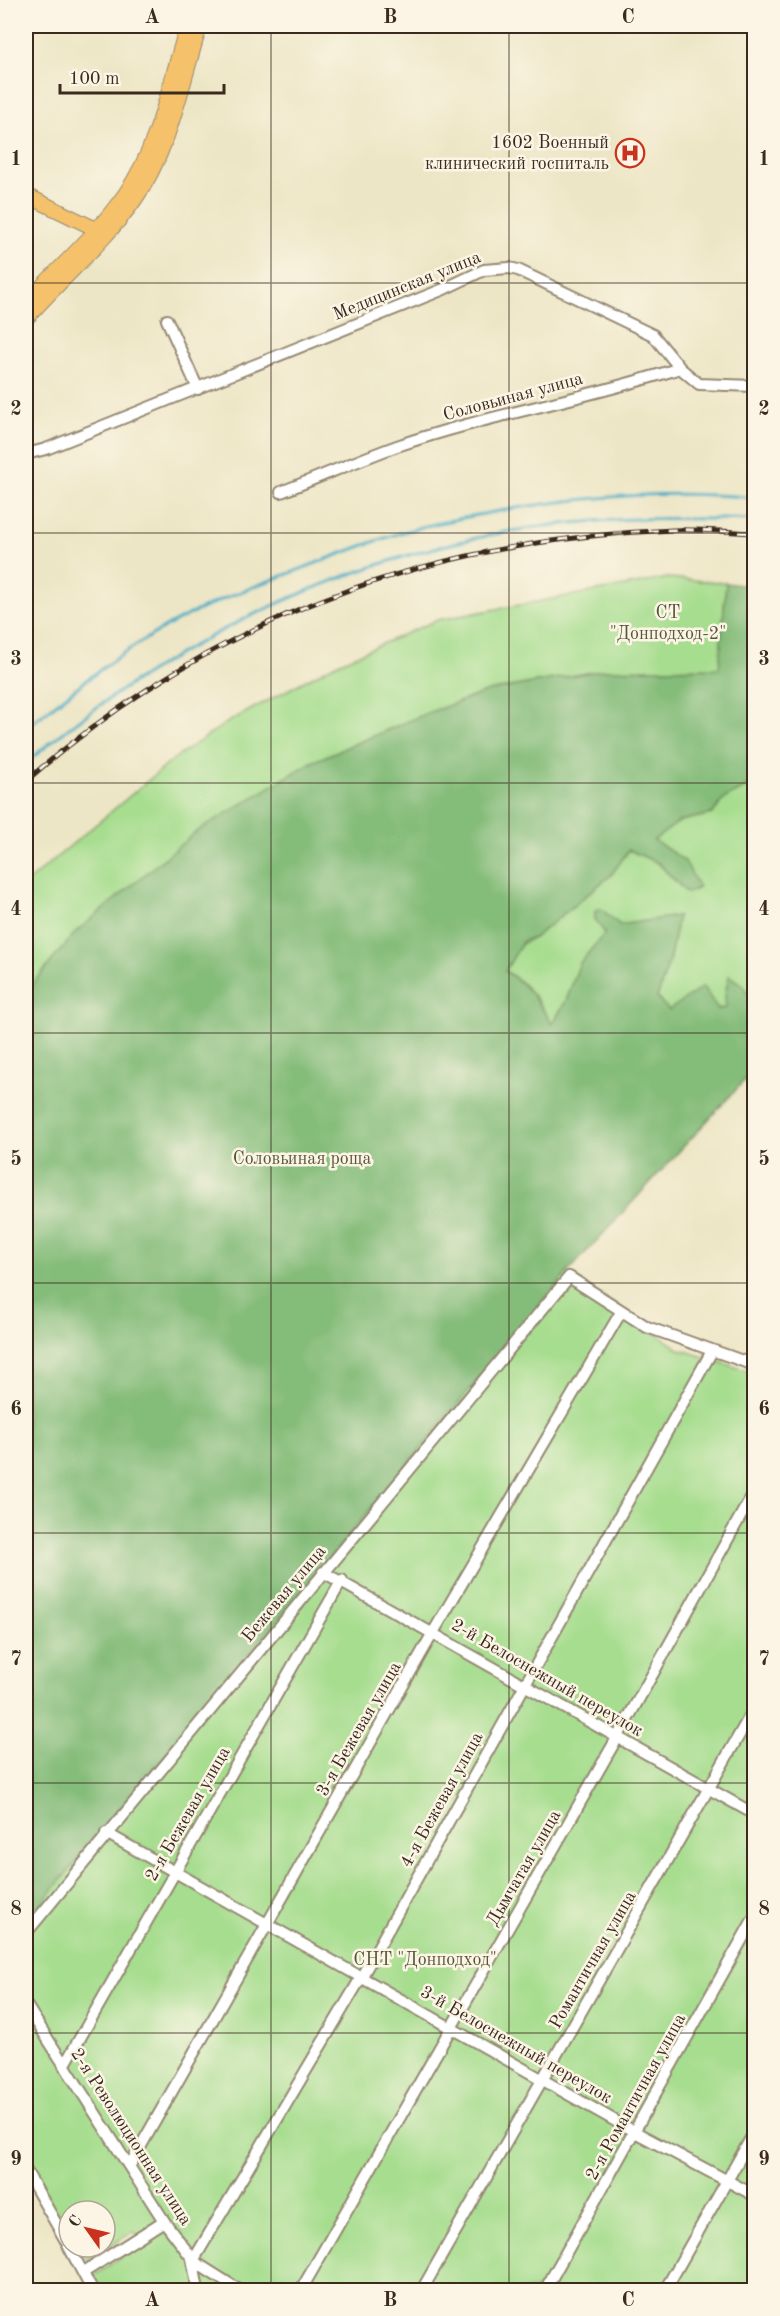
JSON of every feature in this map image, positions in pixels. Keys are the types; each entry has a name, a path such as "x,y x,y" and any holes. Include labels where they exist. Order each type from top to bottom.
{"main road":[{"path":"26,319 102,231 139,170 151,142 187,26"},
{"path":"26,303 135,200 162,146 200,26"},
{"path":"26,195 102,231"}],"street":[{"name":"Медицинская улица","path":"26,454 198,389 444,289 484,270 502,268 518,270 654,335 681,368"},
{"path":"167,320 198,389"},
{"path":"681,368 699,384 754,386"},
{"name":"Соловьиная улица","path":"281,492 397,446 561,399 637,382 681,368"},
{"name":"Бежевая улица","path":"26,1933 106,1833 323,1572 393,1492 569,1277 621,1312"},
{"path":"621,1312 647,1327 754,1365"},
{"name":"3-я Бежевая улица","path":"130,2165 434,1631 621,1312"},
{"name":"4-я Бежевая улица","path":"193,2261 362,1976 712,1351"},
{"name":"Дымчатая улица","path":"301,2290 617,1738 754,1492"},
{"name":"2-й Белоснежный переулок","path":"323,1572 342,1580 434,1631 617,1738 754,1814"},
{"name":"2-я Бежевая улица","path":"64,2066 174,1870 342,1580"},
{"name":"Романтичная улица","path":"422,2290 710,1789 754,1708"},
{"name":"3-й Белоснежный переулок","path":"106,1833 635,2132 754,2194"},
{"name":"2-я Романтичная улица","path":"545,2290 754,1918"},
{"name":"2-я Революционная улица","path":"26,2005 164,2221 193,2261 198,2290"},
{"path":"665,2290 754,2133"},
{"path":"26,2171 57,2226"},
{"path":"84,2272 164,2221"},
{"path":"76,2259 92,2290"},
{"path":"193,2261 239,2290"}],"green space":[{"name":"СТ \"Донподход-2\"","path":"668,578 726,583 720,668 603,670 489,691 425,714 312,762 197,831 76,932 26,992 26,883 175,758 228,722 336,664 437,620"},
{"name":"Соловьиная роща","path":"726,583 754,587 754,783 725,798 712,814 680,821 654,840 685,861 699,888 687,893 658,863 629,850 611,875 534,938 523,941 505,971 526,988 552,1024 566,1001 580,963 605,933 595,919 595,910 601,909 620,925 678,916 669,962 657,998 669,1010 703,987 718,1009 726,1008 725,995 729,976 742,985 754,1002 754,1070 567,1273 26,1922 26,992 76,932 197,831 312,762 425,714 489,691 603,670 719,668"},
{"path":"754,783 754,870 748,877 754,887 754,1002 742,985 730,976 725,995 727,1008 669,1011 657,998 669,962 678,916 619,925 601,909 595,919 605,933 580,963 566,1001 552,1025 532,994 505,971 516,950 611,875 629,850 658,863 687,893 698,888 684,861 654,840 680,821 712,814 725,798"},
{"name":"СНТ \"Донподход\"","path":"567,1273 679,1349 754,1373 754,2290 103,2290 93,2277 142,2241 134,2231 117,2241 117,2199 57,2199 57,2216 26,2168 26,1922"}],"waterway":[{"path":"26,728 106,666 172,623 236,594 388,537 422,527 503,510 587,499 672,494 754,498"},
{"path":"26,763 78,721 133,682 191,647 251,616 312,589 375,566 440,547 506,532 568,523 630,519 754,520"}],"railway":[{"path":"26,781 97,724 171,674 248,633 327,598 409,571 494,551 582,537 673,530 754,533"}],"place":[{"name":"1602 Военный клинический госпиталь","path":"630,153"}]}
